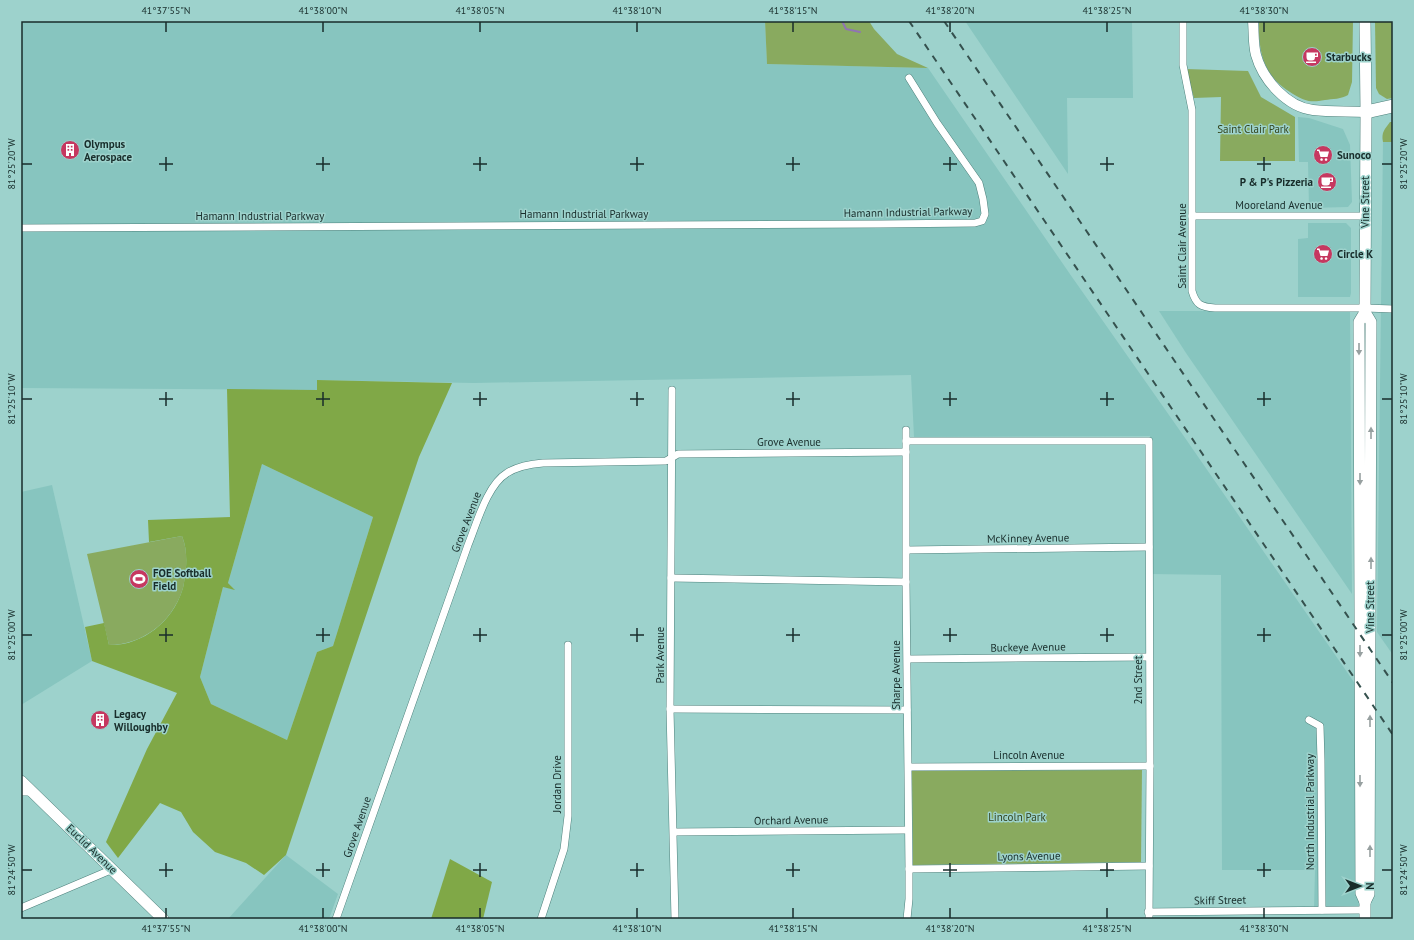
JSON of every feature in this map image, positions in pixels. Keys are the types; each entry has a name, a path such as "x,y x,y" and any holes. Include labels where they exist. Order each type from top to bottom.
{"highway":[{"path":"1366,112 1393,106"},
{"path":"1366,112 1393,116"}],"main road":[{"name":"Vine Street","path":"1365,21 1365,310 1359,322 1361,893 1365,911"},
{"name":"Euclid Avenue","path":"21,780 26,792 112,869 163,919"}],"street":[{"name":"Saint Clair Avenue","path":"1183,21 1183,65 1192,110 1192,291 1194,298 1198,303 1205,307 1215,308 1365,310"},
{"path":"1254,21 1256,54 1261,68 1268,80 1285,97 1297,105 1312,110 1366,112"},
{"name":"Hamann Industrial Parkway","path":"21,228 881,224 975,223 982,221 985,214 979,183 937,123 909,78"},
{"name":"Mooreland Avenue","path":"1192,216 1365,216"},
{"path":"1365,310 1393,309"},
{"name":"Park Avenue","path":"672,390 670,709 675,919"},
{"name":"Sharpe Avenue","path":"906,430 909,869 909,900 907,919"},
{"name":"2nd Street","path":"906,441 1149,441 1148,547 1150,766 1148,915"},
{"name":"Grove Avenue","path":"336,919 468,545 490,491 507,473 526,465 543,463 666,461 678,454 906,452"},
{"name":"McKinney Avenue","path":"907,550 1148,547"},
{"path":"671,578 906,582"},
{"name":"Jordan Drive","path":"541,919 564,849 568,816 568,645"},
{"name":"Buckeye Avenue","path":"908,659 1149,657"},
{"path":"670,709 907,710"},
{"name":"North Industrial Parkway","path":"1309,720 1320,726 1322,910"},
{"name":"Lincoln Avenue","path":"908,767 1150,766"},
{"name":"Orchard Avenue","path":"674,832 908,830"},
{"name":"Lyons Avenue","path":"909,869 1149,866"},
{"path":"21,908 112,869"},
{"name":"Skiff Street","path":"1148,915 1322,910 1365,911"}],"shaded area":[{"path":"21,21 765,21 767,64 928,68 1358,688 1359,908 1314,909 1315,870 1222,870 1221,575 1150,574 1150,436 914,437 911,375 474,383 317,380 317,390 21,388"},
{"path":"965,21 1132,21 1133,98 1067,98 1068,174"},
{"path":"1298,117 1309,118 1343,129 1350,145 1352,202 1348,207 1309,208 1308,162 1299,162"},
{"path":"1383,142 1393,142 1393,655 1377,632"},
{"path":"1308,223 1346,223 1351,228 1350,297 1298,297 1298,239 1308,238"},
{"path":"1159,311 1350,311 1352,594 1186,353"},
{"path":"262,464 373,517 333,646 317,652 287,740 211,704 200,677 223,587 234,589 228,583"},
{"path":"52,485 92,661 21,705 21,492"},
{"path":"286,855 338,894 329,919 228,919"}],"green space":[{"path":"765,21 869,21 874,29 897,54 928,68 767,64"},
{"path":"1259,21 1353,21 1352,82 1348,95 1337,99 1308,101 1293,94 1283,87 1269,72 1265,63 1260,44"},
{"path":"1375,21 1393,21 1393,98 1387,99 1379,94 1376,88"},
{"name":"Saint Clair Park","path":"1186,69 1248,71 1261,97 1295,117 1295,161 1220,161 1221,97 1194,98"},
{"path":"1390,122 1393,122 1393,142 1383,142 1383,133"},
{"path":"317,380 452,383 419,457 286,855 264,875 246,863 215,852 193,832 181,812 160,803 118,858 106,842 147,749 177,693 92,661 85,627 104,623 109,645 121,644 144,637 163,622 171,613 183,587 186,566 184,541 182,536 149,542 148,520 230,517 227,389 317,390","holes":["262,464 373,517 333,646 317,652 287,740 211,704 200,677 223,587 235,590 228,583"]},
{"name":"FOE Softball Field","path":"182,536 186,556 184,585 177,603 171,613 154,630 144,636 133,641 109,645 87,554"},
{"name":"Lincoln Park","path":"1142,770 1141,862 913,865 912,771"},
{"path":"450,859 492,882 483,919 431,919"}],"waterway":[{"path":"842,21 846,29 860,32"}],"railway":[{"path":"909,21 1393,735"},
{"path":"944,21 1393,683"}],"place":[{"name":"Starbucks","path":"1312,57"},
{"name":"Olympus Aerospace","path":"70,150"},
{"name":"Sunoco","path":"1323,155"},
{"name":"P & P's Pizzeria","path":"1327,182"},
{"name":"Circle K","path":"1323,254"},
{"name":"FOE Softball Field","path":"139,579"},
{"name":"Legacy Willoughby","path":"100,720"}]}
